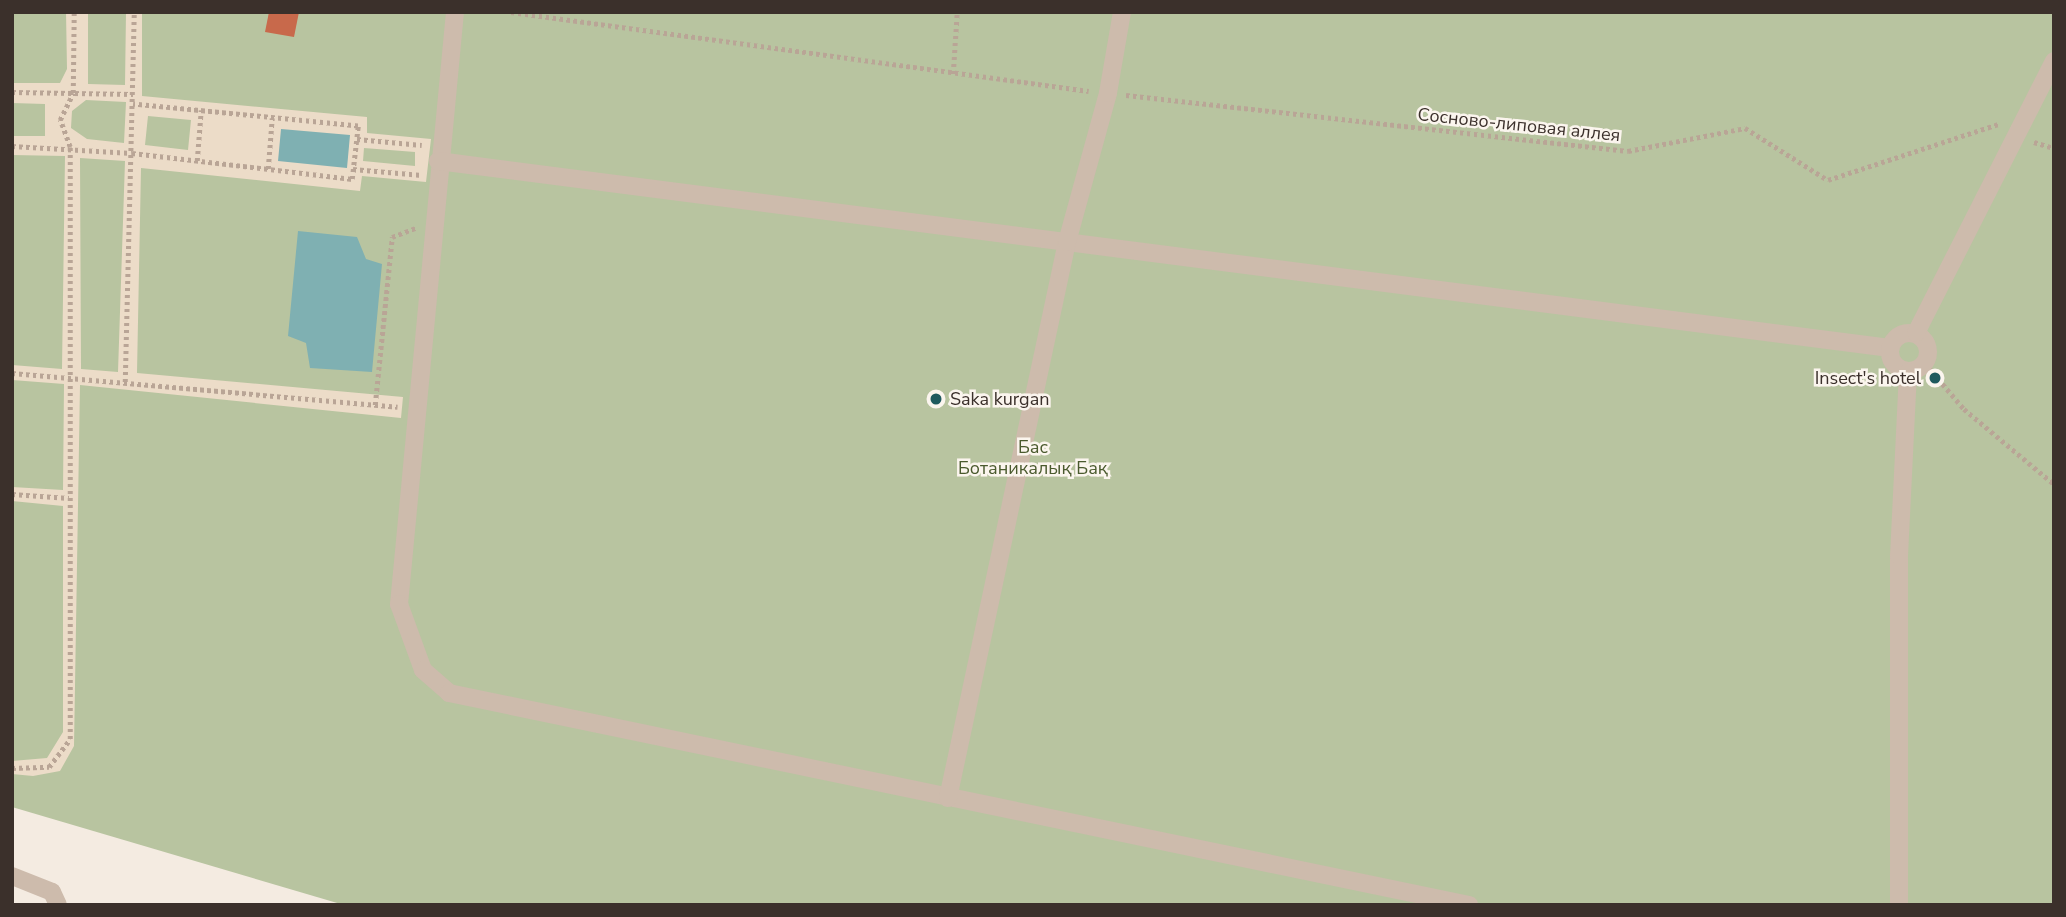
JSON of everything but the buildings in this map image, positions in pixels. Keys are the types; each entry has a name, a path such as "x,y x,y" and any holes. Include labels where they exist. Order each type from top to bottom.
{"lane":[{"path":"455,12 414,408 399,604 423,670 449,693 1469,905"},
{"path":"948,798 1067,242 1108,93 1122,12"},
{"path":"1916,333 2054,61"},
{"path":"439,161 1890,348"},
{"path":"1908,372 1894,364 1890,348 1899,335 1916,333"},
{"path":"1908,372 1925,364 1928,346 1916,333"},
{"path":"1899,905 1899,556 1908,372"},
{"path":"12,876 52,892 58,905"}],"path":[{"path":"12,768 49,767 70,739 70,147 60,120 73,93 74,12"},
{"path":"125,382 134,12"},
{"path":"511,12 1108,93"},
{"path":"953,74 957,12"},
{"path":"12,92 133,94"},
{"name":"Сосново-липовая аллея","path":"1108,93 1628,151 1745,128 1828,180 2027,114"},
{"path":"12,146 70,147 132,153 352,179 358,126 133,104"},
{"path":"197,160 201,110"},
{"path":"268,169 272,118"},
{"path":"357,139 439,161"},
{"path":"353,169 439,161"},
{"path":"375,405 392,237 432,221"},
{"path":"1925,364 1964,409 2054,484"},
{"path":"12,373 414,408"},
{"path":"12,494 69,498"}],"green space":[{"name":"Бас Ботаникалық Бақ","path":"12,12 2054,12 2054,905 344,905 12,807"}],"shaded area":[{"path":"66,12 88,12 88,84 125,85 126,12 142,12 142,96 367,117 367,133 431,139 426,182 362,176 360,191 141,168 137,373 403,397 401,418 80,385 74,746 60,771 33,776 12,774 12,761 47,758 63,732 63,506 12,501 12,487 63,490 64,384 12,380 12,365 62,369 65,156 12,155 12,136 45,136 45,104 12,103 12,83 60,83 67,69","holes":["86,100 126,102 124,143 87,139 71,128 72,111","148,116 191,120 188,150 145,145","364,148 415,152 415,166 363,161","80,158 125,161 118,372 81,369"]}],"water":[{"path":"281,129 350,135 347,168 278,161"},
{"path":"298,231 357,237 366,259 382,264 372,372 310,368 306,343 288,336"}],"place":[{"name":"Insect's hotel","path":"1935,378"},
{"name":"Saka kurgan","path":"936,399"}]}
